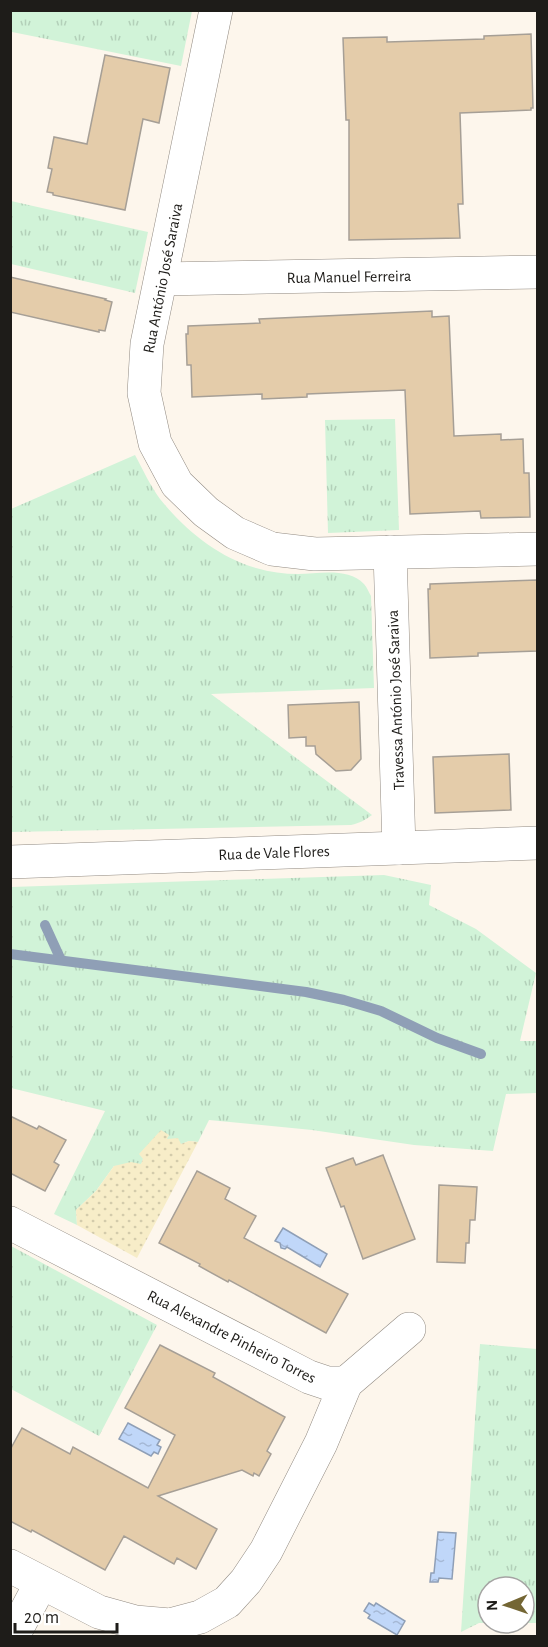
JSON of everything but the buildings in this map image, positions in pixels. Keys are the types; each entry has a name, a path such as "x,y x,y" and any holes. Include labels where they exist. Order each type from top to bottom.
{"street":[{"name":"Rua António José Saraiva","path":"216,10 147,344 144,393 155,443 177,484 206,512 235,533 272,549 315,554 537,549"},
{"name":"Rua Manuel Ferreira","path":"161,279 537,272"},
{"name":"Travessa António José Saraiva","path":"390,552 399,848"},
{"name":"Rua de Vale Flores","path":"10,862 537,843"},
{"name":"Rua Alexandre Pinheiro Torres","path":"10,1223 309,1377 327,1383 346,1383"},
{"path":"10,1566 99,1612 135,1622 170,1625 200,1617 227,1602 246,1581 266,1551 321,1443 346,1383 409,1329"},
{"path":"13,1636 41,1583"}],"green space":[{"path":"10,11 192,11 181,66 12,32 11,35"},
{"path":"11,201 148,232 135,293 11,264"},
{"path":"395,419 399,530 328,533 325,420"},
{"path":"135,455 160,499 180,521 203,541 228,557 256,568 277,572 341,573 350,575 366,587 371,596 374,688 211,694 372,815 351,825 11,832 11,509"},
{"path":"384,875 431,885 429,905 476,929 536,973 520,1041 537,1041 537,1093 506,1094 493,1151 414,1145 312,1130 209,1120 198,1142 189,1141 143,1159 141,1165 114,1166 96,1191 76,1210 77,1225 54,1214 105,1111 11,1088 11,887"},
{"path":"11,1246 157,1325 99,1436 11,1389"},
{"path":"480,1344 537,1349 537,1623 536,1575 476,1575 476,1624 461,1632"}],"sand":[{"path":"161,1130 169,1135 167,1139 178,1138 181,1144 189,1141 198,1142 137,1258 77,1225 76,1210 96,1191 114,1166 131,1162 141,1164 143,1159 139,1154"}],"water":[{"path":"283,1228 327,1254 320,1267 287,1247 281,1248 280,1243 275,1241"},
{"path":"128,1423 160,1440 157,1445 161,1447 158,1454 154,1452 151,1456 119,1439"},
{"path":"438,1532 456,1533 452,1579 439,1578 438,1582 430,1582 431,1573 434,1573"},
{"path":"369,1603 374,1606 376,1603 405,1621 397,1635 368,1618 370,1615 364,1611"}],"waterway":[{"path":"45,925 61,960"},
{"path":"10,954 306,992 344,1000 381,1011 437,1038 481,1054"}]}
